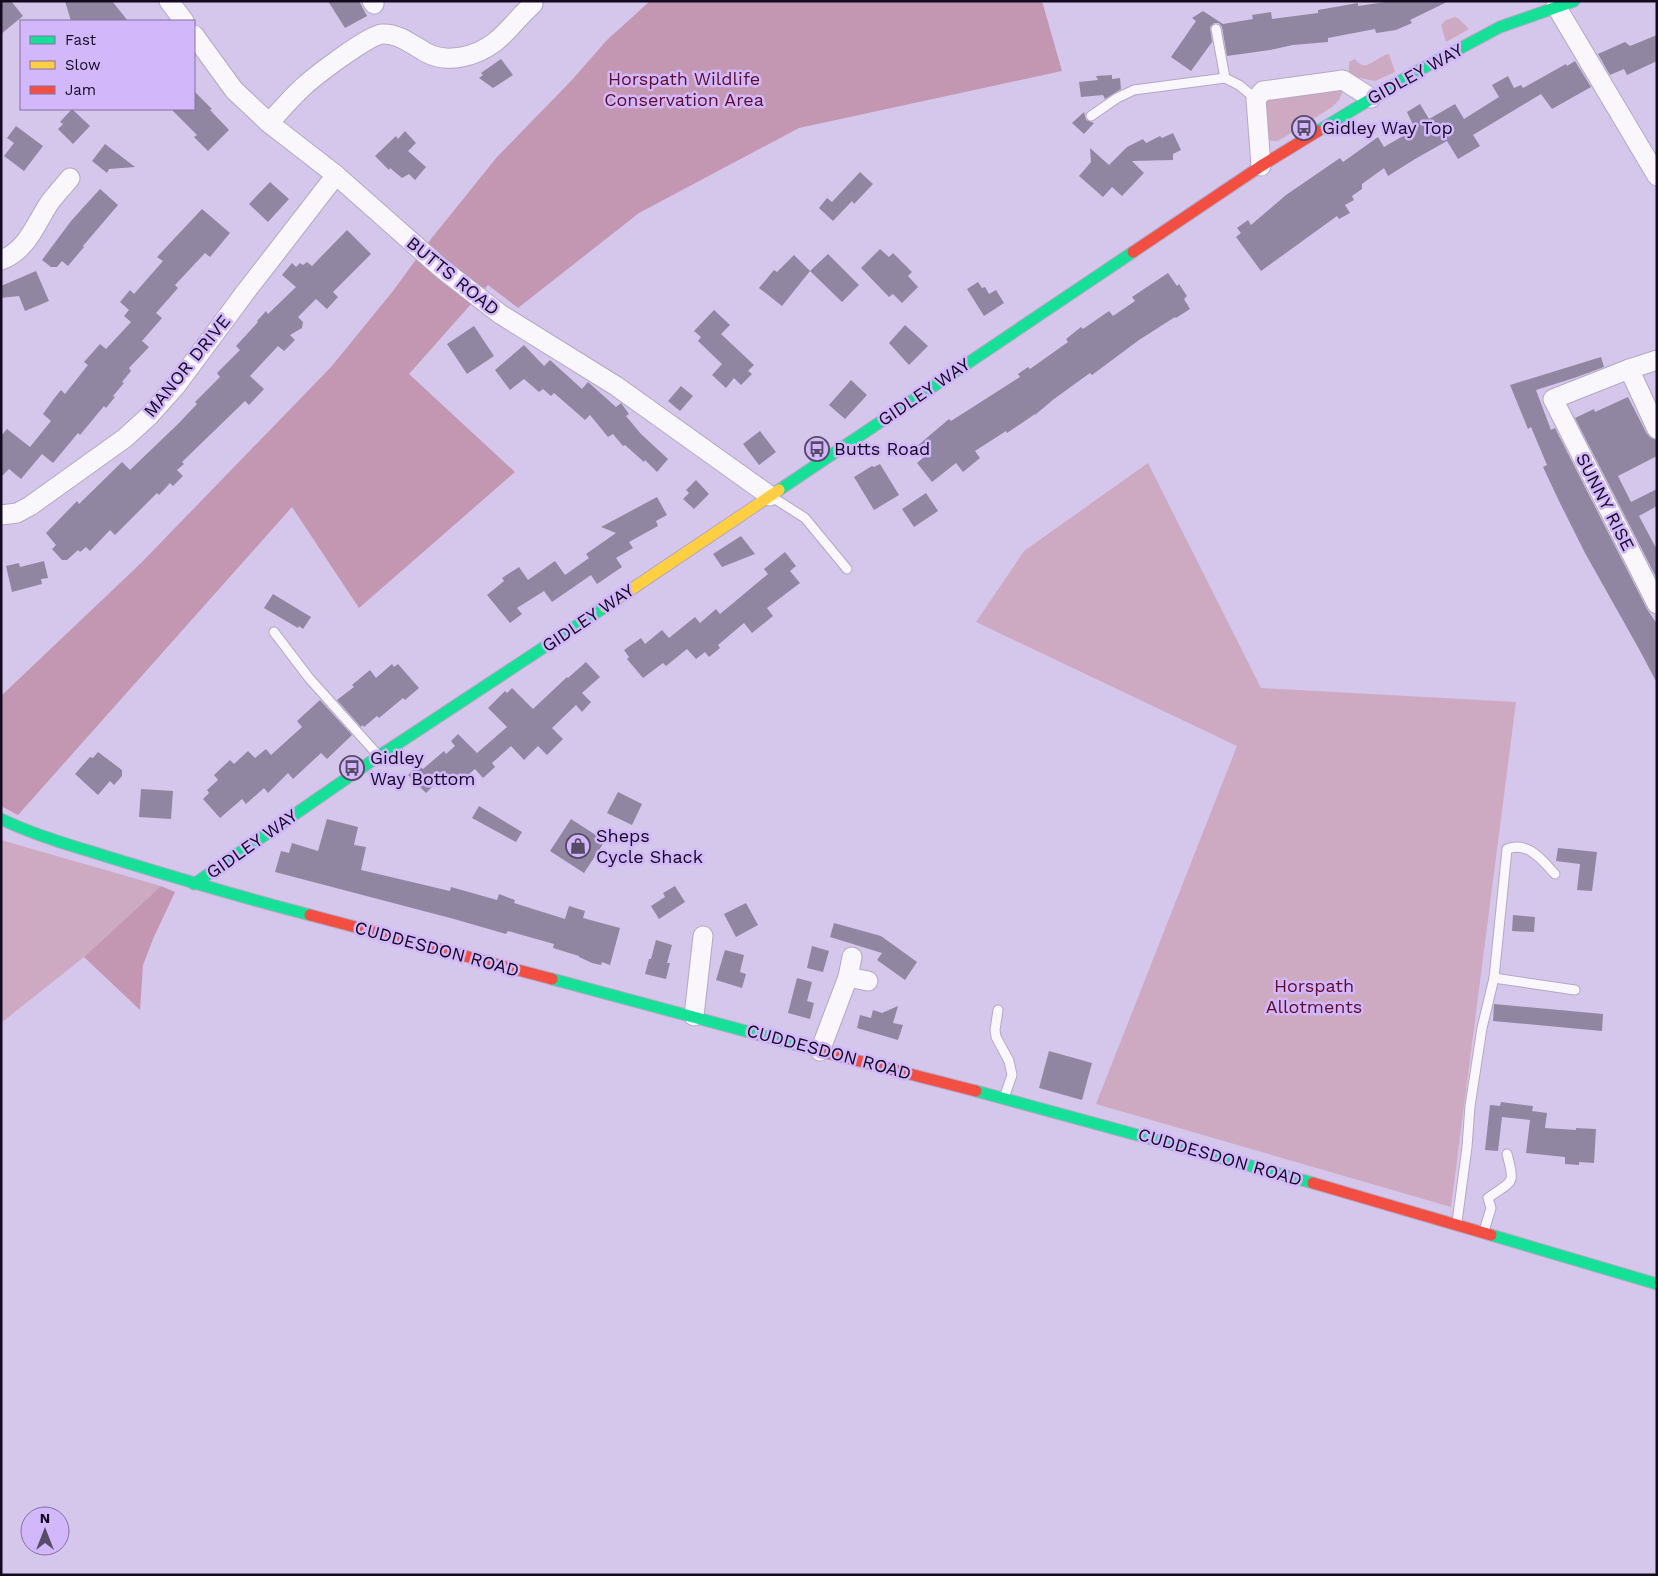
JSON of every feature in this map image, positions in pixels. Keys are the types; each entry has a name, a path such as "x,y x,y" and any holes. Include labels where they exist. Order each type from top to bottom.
{"street":[{"path":"169,1 183,20"},
{"path":"268,123 303,86 365,40 381,34 397,36 429,54 447,58 466,56 484,49 495,42 533,4"},
{"path":"1565,4 1657,176"},
{"name":"GIDLEY WAY","path":"194,884 379,756 517,666 1261,166 1412,74 1500,27 1565,4"},
{"name":"BUTTS ROAD","path":"195,36 234,90 268,123 336,175 441,268 490,307 616,386 770,496"},
{"path":"1261,166 1256,99 1263,91 1343,80 1371,98"},
{"name":"MANOR DRIVE","path":"1,515 16,513 30,506 125,438 149,416 175,387 336,175"},
{"path":"1,260 20,249 34,231 51,202 70,178"},
{"path":"1657,360 1629,369 1657,429"},
{"name":"SUNNY RISE","path":"1629,369 1553,399 1657,604"},
{"name":"CUDDESDON ROAD","path":"1,819 17,827 61,842 194,884 820,1051 1004,1098 1345,1192 1657,1284"},
{"path":"694,1016 704,936"},
{"path":"820,1051 848,977 852,957"},
{"path":"848,977 868,982"}],"lane":[{"path":"1216,29 1225,78"},
{"path":"1091,116 1117,98 1134,90 1225,78 1239,85 1256,99"},
{"path":"770,496 806,518 847,569"},
{"path":"274,632 309,678 379,756"},
{"path":"1456,1225 1467,1147 1470,1106 1482,1028 1494,978 1507,849 1513,846 1533,851 1555,874"},
{"path":"1494,978 1575,990"},
{"path":"998,1010 995,1030 996,1037 1009,1061 1012,1075 1004,1098"},
{"path":"1483,1233 1491,1208 1488,1198 1510,1183 1512,1176 1507,1154"}],"green space":[{"name":"Horspath Wildlife Conservation Area","path":"650,1 1042,1 1062,71 799,128 639,213 518,308 488,285 409,374 515,472 359,608 292,507 18,815 1,806 1,696 141,563 331,367 393,291 431,239 497,157 571,81 607,40"},
{"path":"1455,17 1469,29 1446,42 1441,25 1446,20"},
{"path":"1389,54 1395,72 1375,81 1349,76 1349,62 1355,59 1359,63 1368,65"},
{"path":"1345,86 1339,100 1332,107 1278,141 1271,141 1267,136 1262,108 1268,95"},
{"name":"Horspath Allotments","path":"1148,463 1261,688 1516,702 1451,1207 1096,1104 1237,746 976,622 1024,551"},
{"path":"1,840 161,886 84,957 1,1023"},
{"path":"161,886 175,892 143,965 140,1010 84,957"}],"building":[{"path":"1,1 11,1 23,16 1,34"},
{"path":"65,1 112,1 127,20 71,20"},
{"path":"328,1 359,1 367,16 345,28"},
{"path":"1392,1 1449,1 1410,20 1412,23 1396,30 1376,33 1375,29 1328,38 1328,42 1293,45 1227,56 1222,27 1219,23 1214,23 1210,27 1212,42 1191,71 1171,57 1196,21 1192,18 1203,11 1223,24 1253,19 1252,15 1271,12 1272,19 1318,13 1318,10 1358,3 1358,6"},
{"path":"1657,35 1657,61 1627,75 1624,69 1610,75 1598,54 1625,42 1630,46"},
{"path":"501,59 513,75 493,88 479,78 483,75 481,73"},
{"path":"1575,61 1591,87 1552,109 1541,94 1473,135 1480,146 1458,159 1447,141 1388,176 1384,168 1362,184 1362,189 1352,196 1354,200 1345,205 1350,213 1339,219 1337,216 1261,271 1236,237 1241,233 1237,228 1248,220 1251,225 1286,195 1340,158 1343,162 1378,137 1384,147 1415,129 1407,112 1420,104 1429,119 1455,104 1464,119 1499,97 1492,85 1508,76 1514,88 1521,85 1523,88"},
{"path":"1112,75 1112,79 1120,78 1121,89 1105,99 1103,95 1081,97 1079,82 1098,80 1096,76"},
{"path":"195,92 229,130 208,151 194,137 197,135 172,110 195,110"},
{"path":"73,110 90,126 73,144 58,129 63,124 60,122"},
{"path":"1084,112 1086,120 1094,123 1084,134 1072,123"},
{"path":"16,126 43,146 24,171 4,156 14,143 7,138"},
{"path":"405,131 416,143 408,151 426,167 415,180 409,174 402,178 390,168 389,170 375,156 396,136 398,139"},
{"path":"1173,133 1181,150 1173,154 1173,160 1132,161 1144,173 1122,196 1112,187 1103,197 1079,176 1091,162 1090,148 1109,165 1127,147 1143,139 1146,143 1160,136 1162,138"},
{"path":"105,144 135,167 109,169 107,173 92,161"},
{"path":"860,172 873,184 854,204 852,201 833,221 819,208 827,198 832,202"},
{"path":"270,182 289,199 268,222 249,204"},
{"path":"100,189 118,205 68,266 62,261 57,267 51,267 42,260 71,221"},
{"path":"202,209 230,233 210,257 205,253 175,285 178,288 156,313 162,318 142,341 149,347 129,368 131,371 113,396 115,397 106,408 104,406 80,435 78,433 53,463 42,454 21,479 9,469 1,477 1,436 7,429 30,447 51,421 43,414 61,390 65,394 88,365 84,362 100,344 106,349 131,322 124,316 129,310 120,302 130,290 134,294 163,261 157,257"},
{"path":"347,230 371,254 333,292 338,297 327,309 316,299 298,317 303,322 302,328 290,335 295,340 284,351 278,346 250,376 264,389 249,405 245,401 182,462 184,464 177,470 183,476 173,486 170,483 159,495 157,493 115,535 110,530 90,551 86,547 80,552 78,550 67,560 62,560 52,549 56,545 46,533 77,501 79,504 122,462 130,470 178,424 197,404 195,402 220,377 217,373 240,350 236,346 257,321 266,311 268,314 296,287 282,275 292,263 296,267 300,263 303,265 307,262 312,266"},
{"path":"880,249 889,257 893,253 912,272 908,276 918,287 902,303 893,294 889,297 861,268"},
{"path":"828,254 859,285 842,302 810,271"},
{"path":"794,255 810,271 782,306 759,288 774,270 777,272"},
{"path":"36,271 49,301 25,311 19,296 1,298 1,286"},
{"path":"1168,273 1187,296 1184,299 1190,309 1139,340 1092,375 1090,373 1035,415 975,451 980,458 963,472 956,463 932,482 917,463 924,457 916,447 949,419 951,421 1020,377 1018,374 1028,367 1030,369 1068,342 1066,339 1081,327 1083,329 1109,311 1113,316 1135,301 1132,297"},
{"path":"978,282 982,288 985,287 989,294 996,290 1004,303 984,316 967,289"},
{"path":"714,310 730,325 721,334 754,365 748,371 752,374 741,385 734,378 726,388 712,375 722,364 698,341 701,337 694,331"},
{"path":"905,325 928,346 909,365 889,343"},
{"path":"474,326 494,356 467,374 447,344"},
{"path":"524,345 544,366 550,360 582,389 588,382 616,407 621,403 629,414 626,416 641,434 668,459 657,472 645,460 644,462 625,445 623,446 613,434 608,437 590,415 585,420 554,393 551,396 543,389 539,392 524,379 510,390 495,370"},
{"path":"1601,357 1604,367 1536,390 1551,430 1555,428 1647,609 1657,624 1657,683 1585,553 1559,501 1543,467 1547,465 1531,427 1528,429 1510,385"},
{"path":"851,380 867,395 845,419 829,405"},
{"path":"681,386 693,396 680,411 668,401"},
{"path":"1628,397 1647,434 1657,440 1657,456 1618,476 1631,502 1657,489 1657,506 1639,516 1657,550 1657,579 1575,418 1594,409 1595,412"},
{"path":"760,431 776,452 759,465 743,444"},
{"path":"880,464 899,495 874,510 854,477 872,466"},
{"path":"696,480 709,494 694,509 683,499 689,493 686,490"},
{"path":"926,493 938,511 914,527 902,509"},
{"path":"657,497 667,515 656,521 658,526 629,542 633,548 616,558 622,567 597,584 591,575 552,602 544,591 517,608 522,614 510,623 487,595 504,581 502,578 519,567 528,580 555,561 565,575 589,558 586,554 616,533 601,527"},
{"path":"741,536 755,554 722,567 713,554"},
{"path":"785,552 796,566 790,571 800,583 767,608 773,616 752,633 744,623 718,645 720,648 709,657 705,652 696,659 687,649 666,666 663,663 643,678 627,659 629,657 624,650 641,638 645,644 662,630 669,638 695,617 700,623 716,609 720,614 768,574 764,569"},
{"path":"44,561 48,578 41,579 42,584 12,592 6,566 19,563 20,567"},
{"path":"273,594 311,617 303,629 264,608"},
{"path":"586,662 600,677 582,693 591,702 582,712 576,705 552,728 563,739 547,755 538,746 524,760 511,746 492,763 495,767 483,778 475,769 455,786 448,779 440,786 437,782 426,793 408,775 418,765 423,769 444,751 446,754 455,746 451,741 458,734 477,753 507,727 488,708 505,691 507,693 512,688 533,709"},
{"path":"392,664 394,667 398,664 419,688 405,700 403,698 379,718 377,716 364,727 363,725 361,727 337,700 354,687 352,685 370,670 376,678"},
{"path":"320,700 352,735 327,759 321,753 293,779 288,773 268,793 264,788 246,804 242,799 220,818 203,799 209,793 207,790 218,780 214,775 230,760 234,764 248,751 255,758 266,749 271,755 302,727 297,721"},
{"path":"98,752 122,770 122,776 114,785 110,781 98,795 75,774 90,757 93,758"},
{"path":"141,789 173,791 171,819 139,817"},
{"path":"618,792 642,804 632,825 607,813"},
{"path":"479,806 522,832 516,842 472,818"},
{"path":"327,819 358,827 354,845 366,847 361,870 450,891 451,887 497,900 499,894 515,900 514,903 565,919 569,906 585,911 583,918 620,928 610,965 602,962 601,965 592,963 579,956 553,948 554,944 508,931 506,934 275,872 281,851 289,853 292,843 318,851"},
{"name":"Sheps Cycle Shack","path":"571,819 605,841 584,873 550,851"},
{"path":"1558,848 1597,852 1592,891 1577,890 1580,864 1556,861"},
{"path":"675,886 685,902 659,919 651,906 665,897 663,893"},
{"path":"746,903 758,925 736,937 724,914"},
{"path":"1513,915 1535,917 1534,932 1512,931"},
{"path":"834,923 881,936 917,962 905,980 877,960 882,953 830,937"},
{"path":"656,940 672,945 667,963 670,963 666,979 645,974"},
{"path":"812,946 829,951 823,972 807,968"},
{"path":"725,950 744,955 740,972 746,974 742,988 716,980"},
{"path":"797,978 812,982 807,1001 814,1003 810,1019 788,1013"},
{"path":"1494,1004 1603,1014 1602,1031 1493,1021"},
{"path":"898,1006 893,1023 903,1025 898,1040 857,1028 860,1015 871,1018 873,1010 882,1013"},
{"path":"1049,1051 1092,1063 1082,1100 1039,1088"},
{"path":"1501,1102 1533,1106 1532,1111 1547,1113 1545,1128 1596,1129 1594,1163 1579,1162 1579,1165 1565,1164 1565,1157 1526,1153 1530,1120 1502,1117 1498,1151 1485,1150 1490,1105 1500,1106"}],"traffic: fast":[{"path":"1318,131 1412,74 1500,27 1574,1"},
{"path":"779,490 1133,252"},
{"path":"194,884 379,756 605,607"},
{"path":"1,819 39,835 79,848 207,887 310,915"},
{"path":"552,979 816,1050"},
{"path":"976,1091 1313,1183"},
{"path":"1491,1235 1657,1284"}],"traffic: slow":[{"path":"605,607 779,490"}],"traffic: jam":[{"path":"1133,252 1261,166 1318,131"},
{"path":"310,915 552,979"},
{"path":"816,1050 976,1091"},
{"path":"1313,1183 1491,1235"}],"place":[{"name":"Gidley Way Top","path":"1304,128"},
{"name":"Butts Road","path":"817,449"},
{"name":"Gidley Way Bottom","path":"352,768"},
{"name":"Sheps Cycle Shack","path":"578,846"}]}
